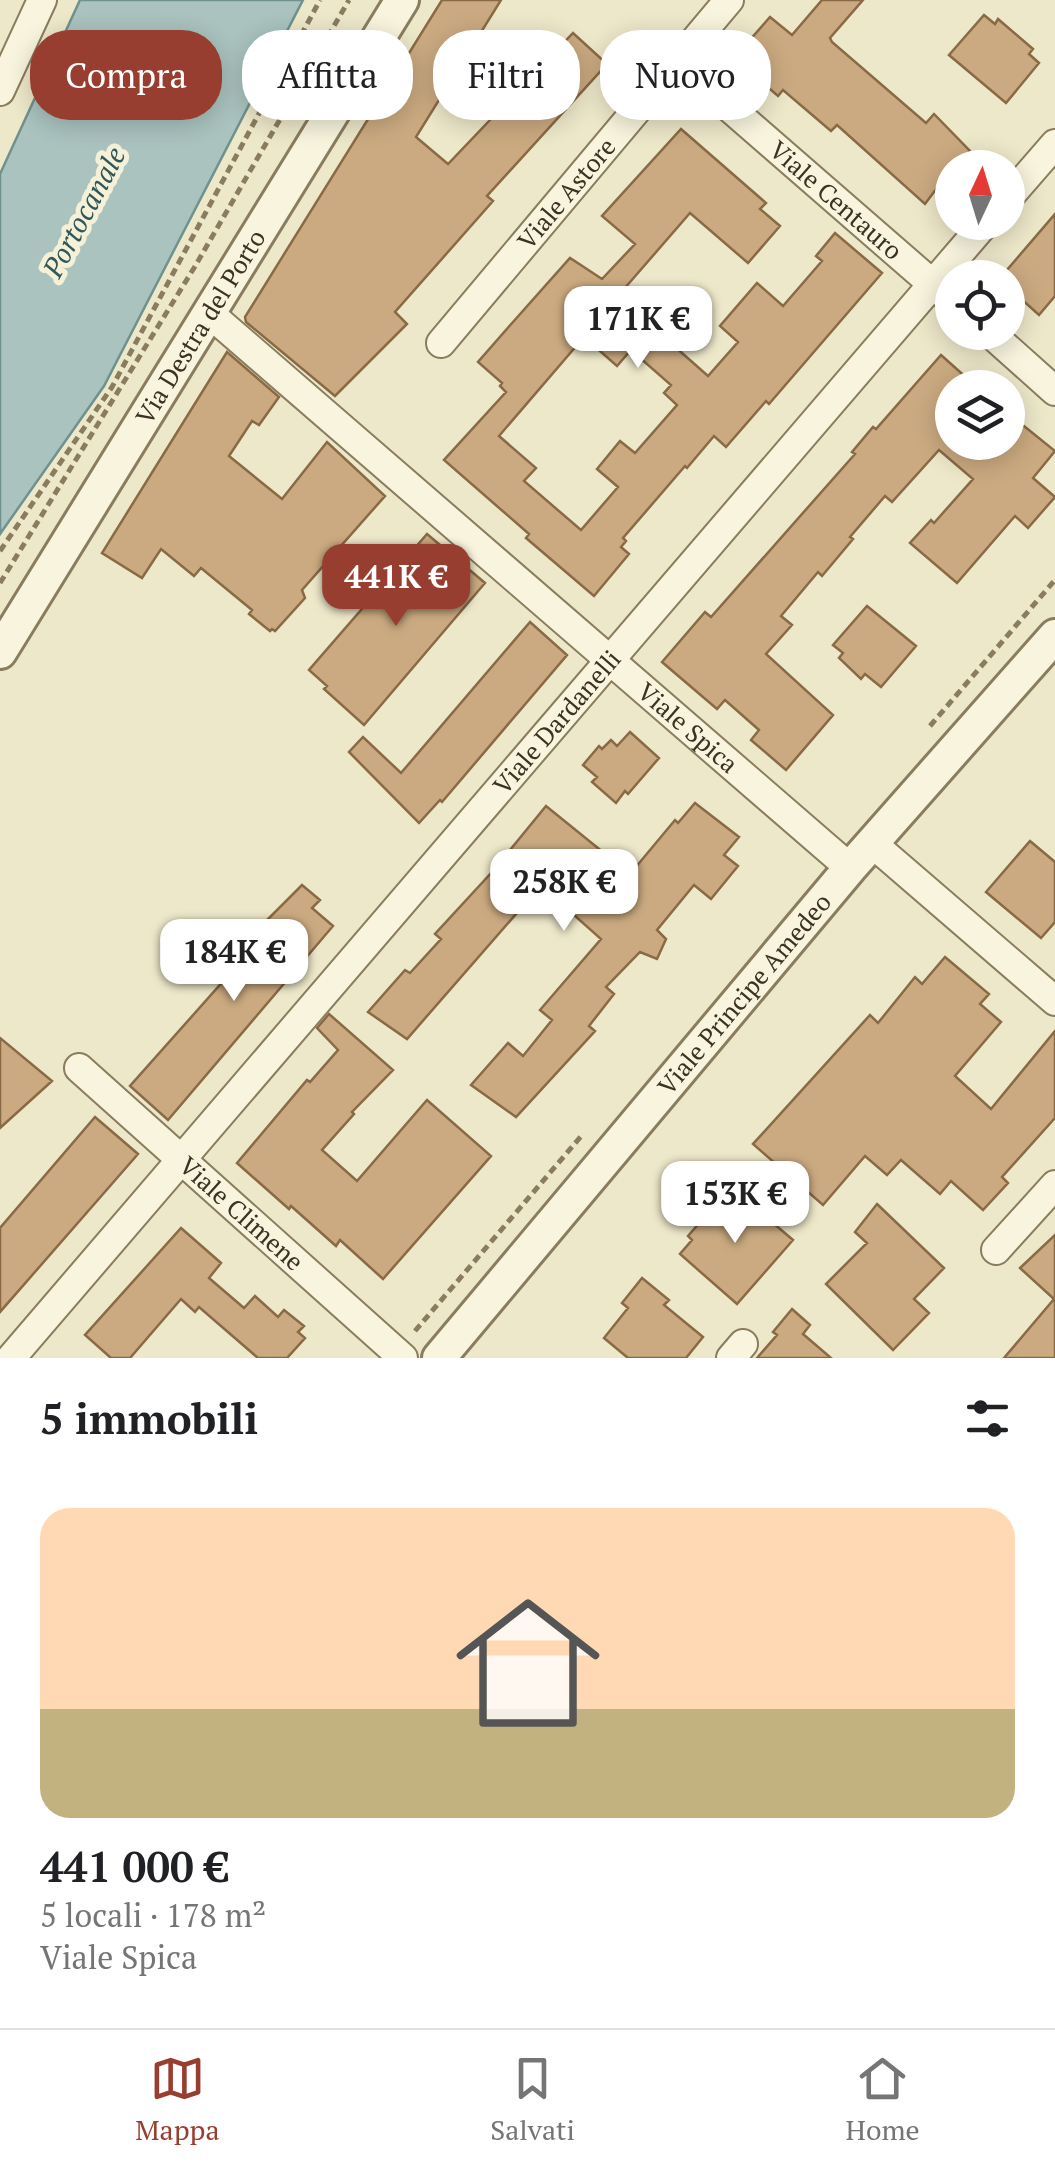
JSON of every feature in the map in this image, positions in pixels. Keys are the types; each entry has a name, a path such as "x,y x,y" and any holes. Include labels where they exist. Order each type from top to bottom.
{"street":[{"path":"0,92 42,0"},
{"name":"Via Destra del Porto","path":"0,652 402,0"},
{"name":"Viale Astore","path":"702,30 728,0"},
{"name":"Viale Astore","path":"441,343 627,120"},
{"name":"Viale Centauro","path":"744,120 935,286"},
{"path":"1025,178 1055,144"},
{"name":"Viale Dardanelli","path":"11,1358 608,661 935,300"},
{"name":"Viale Spica","path":"210,314 608,661 1055,1000"},
{"path":"1009,350 1055,391"},
{"name":"Viale Principe Amedeo","path":"439,1358 861,856 1055,636"},
{"name":"Viale Climene","path":"79,1068 403,1358"},
{"path":"996,1250 1055,1185"}],"path":[{"path":"0,551 112,387 320,0"},
{"path":"0,583 194,268 350,0"}],"water":[{"name":"Portocanale","path":"80,0 303,0 288,30 242,30 242,118 104,386 0,534 0,174 30,109 30,120 222,120 222,30 66,30"}],"building":[{"path":"442,0 501,0 482,30 433,30 433,110 416,137 448,164 490,120 556,120 487,196 493,201 395,312 407,324 335,396 246,322 245,317 367,120 413,120 413,47"},
{"path":"822,0 863,0 830,38 832,42 926,123 934,114 969,150 935,150 935,191 925,204 837,125 831,131 783,90 778,96 771,90 771,30 759,30 770,17 792,35"},
{"path":"984,15 995,24 998,19 1033,49 1029,54 1039,63 1006,103 949,55"},
{"path":"580,39 600,58 600,72 580,94"},
{"path":"681,129 766,203 760,209 780,226 748,263 690,213 624,289 663,321 667,317 684,332 673,345 708,376 738,342 720,326 757,283 783,306 822,261 816,256 835,233 882,273 769,404 766,401 726,447 714,436 685,466 623,538 626,541 621,547 629,554 594,596 444,460 506,392 500,386 502,383 478,362 513,322 570,258 602,279 635,244 602,216","holes":["584,337 617,366 631,350 671,385 664,393 677,405 635,453 620,441 597,469 618,487 581,530 524,481 536,468 499,436"]},
{"path":"1055,214 1055,296 1039,315 1025,302 1025,260 1015,260"},
{"path":"227,352 279,397 259,425 252,421 229,456 282,499 327,442 385,496 302,590 305,598 275,631 249,614 252,610 201,568 194,576 161,549 142,578 102,553"},
{"path":"941,355 958,370 935,370 935,454 892,502 885,496 822,576 818,572 781,616 792,625 766,654 833,715 786,770 751,740 759,730 725,700 717,709 662,662 705,612 711,617 855,454 852,452 873,427 876,429"},
{"path":"1025,427 1055,451 1033,478 1055,497 1028,528 1015,516 957,583 910,543 931,520 934,523 973,479 951,460 1025,460"},
{"path":"427,534 485,583 364,725 309,670"},
{"path":"867,606 916,646 881,687 865,674 861,679 839,658 843,653 833,645"},
{"path":"530,622 567,655 442,802 419,823 349,752 363,737 401,773"},
{"path":"630,732 659,758 616,803 592,782 597,777 583,765 599,746 602,749 611,740 617,746"},
{"path":"695,803 739,837 724,855 738,866 711,899 694,885 657,930 666,939 657,959 640,952 606,987 614,994 589,1026 595,1031 516,1117 471,1085 508,1043 523,1056 552,1020 540,1010 601,939 564,906 561,910 537,890 407,1039 368,1012 405,970 410,973 441,939 435,934 546,806 630,874 675,820 678,823"},
{"path":"1030,841 1055,862 1055,922 1041,938 986,892"},
{"path":"302,885 320,900 312,908 333,926 168,1120 130,1086 266,933 259,928"},
{"path":"945,957 989,994 980,1004 1001,1022 955,1076 991,1109 1055,1031 1055,1118 1002,1177 1008,1183 983,1210 951,1181 940,1194 901,1160 887,1175 865,1156 823,1205 753,1144 870,1015 878,1023 915,977 922,984"},
{"path":"329,1014 393,1070 322,1150 357,1181 427,1100 491,1156 383,1279 340,1240 336,1246 237,1163 307,1080 310,1082 338,1050 317,1028"},
{"path":"0,1038 52,1081 0,1128"},
{"path":"95,1117 138,1154 0,1312 0,1228"},
{"path":"734,1190 793,1240 737,1304 680,1254 692,1240 688,1236"},
{"path":"877,1204 944,1268 914,1299 929,1313 893,1350 826,1284 867,1243 855,1232"},
{"path":"181,1228 221,1263 209,1278 244,1308 255,1296 278,1317 284,1310 304,1326 298,1332 305,1338 287,1358 258,1358 199,1307 195,1312 181,1299 130,1358 111,1358 85,1335"},
{"path":"1055,1235 1055,1358 1004,1358 1054,1299 1020,1268"},
{"path":"642,1278 669,1300 664,1305 703,1337 686,1358 628,1358 604,1338 628,1308 622,1303"},
{"path":"792,1309 810,1325 803,1334 831,1358 757,1358"}]}
